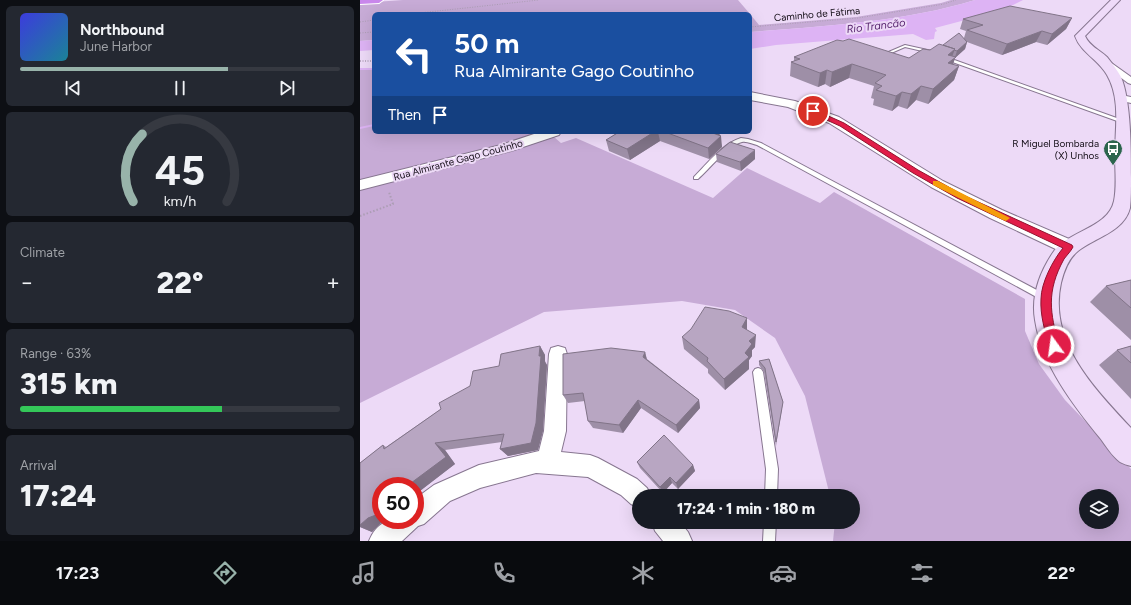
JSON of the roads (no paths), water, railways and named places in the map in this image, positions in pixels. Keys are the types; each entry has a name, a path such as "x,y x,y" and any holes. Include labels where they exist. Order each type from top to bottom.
{"highway":[{"path":"360,1 379,0"}],"main road":[{"path":"1116,0 1080,36 1083,45 1103,60 1118,82 1126,99 1122,121 1125,183 1122,210 1110,223 1069,247 1061,256 1052,275 1046,298 1048,320 1054,346 1068,371 1090,404 1131,451"}],"street":[{"path":"1103,60 1131,81"},
{"path":"752,96 791,104 834,120 937,184 1069,247"},
{"name":"Rua Almirante Gago Coutinho","path":"360,185 506,148 548,134"},
{"path":"548,462 555,431 558,354"},
{"path":"424,508 442,493 479,477 536,462 590,466 632,490"},
{"path":"382,541 397,529"},
{"path":"669,529 678,541"}],"lane":[{"path":"881,56 905,46 918,48 1122,121"},
{"path":"696,178 730,146 740,140 747,140 759,144 1046,298"},
{"path":"758,372 772,469 771,489"},
{"path":"769,541 770,529"}],"water":[{"name":"Rio Trancão","path":"975,0 1023,0 1003,10 935,28 937,31 935,32 934,39 926,40 913,34 776,45 752,49 752,32 864,22 948,7"},
{"path":"372,40 372,50 360,51 360,41"}],"waterway":[{"path":"360,69 372,69"},
{"path":"360,128 372,125"}],"place":[{"name":"R Miguel Bombarda (X) Unhos","path":"1113,166"}]}
